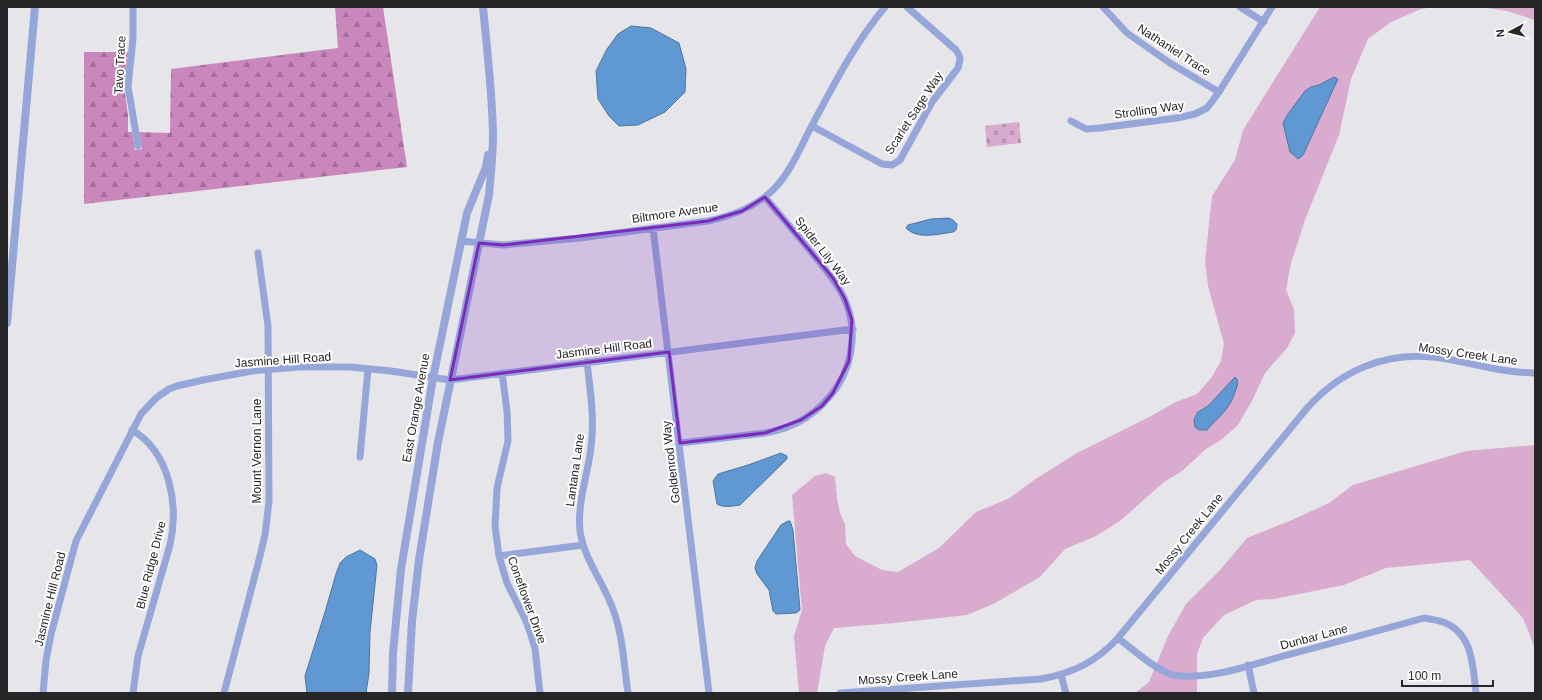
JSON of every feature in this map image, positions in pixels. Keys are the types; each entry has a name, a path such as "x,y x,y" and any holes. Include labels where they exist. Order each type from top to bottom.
{"street":[{"path":"7,323 35,7"},
{"name":"Tavo Trace","path":"133,7 133,39 128,86 138,146"},
{"name":"East Orange Avenue","path":"408,693 412,621 419,560 438,442 489,194 493,132 483,7"},
{"name":"Biltmore Avenue","path":"461,241 503,245 580,238 722,218 742,211 765,197 784,177 854,50 885,7"},
{"name":"Scarlet Sage Way","path":"812,126 882,164 888,166 900,160 932,102 960,63 959,54 956,50 907,7"},
{"name":"Nathaniel Trace","path":"1103,7 1127,33 1170,63 1220,92"},
{"path":"1240,7 1264,22"},
{"name":"Strolling Way","path":"1071,121 1086,129 1177,118 1195,114 1206,108 1220,92 1272,7"},
{"name":"East Orange Avenue","path":"392,693 393,653 401,569 433,378 467,213 486,167 493,132"},
{"name":"Spider Lily Way","path":"680,443 778,431 792,425 822,406 833,393 845,373 852,350 853,329 849,310 839,288 765,197"},
{"name":"Goldenrod Way","path":"653,228 710,693"},
{"name":"Mount Vernon Lane","path":"224,693 258,564 268,514 270,481 268,326 258,253"},
{"name":"Jasmine Hill Road","path":"43,693 46,660 51,634 76,541 132,430 146,408 156,398 169,389 188,382 269,370 329,367 368,369 450,380 853,329"},
{"name":"Mossy Creek Lane","path":"840,693 1041,679 1061,675 1094,660 1118,638 1308,407 1322,393 1346,375 1374,362 1410,356 1435,357 1500,370 1535,373"},
{"name":"Lantana Lane","path":"587,362 593,425 591,447 582,492 580,511 582,546 614,612 620,632 628,693"},
{"path":"360,457 368,369"},
{"name":"Coneflower Drive","path":"502,373 508,433 497,488 495,526 499,556 507,583 526,621 535,648 540,693"},
{"name":"Blue Ridge Drive","path":"132,430 145,440 160,462 170,486 174,513 170,545 138,656 133,693"},
{"path":"499,556 582,546"},
{"name":"Dunbar Lane","path":"1118,638 1153,665 1171,675 1199,676 1248,665 1424,618 1442,621 1456,629 1465,641 1472,656 1476,693"},
{"path":"1248,665 1254,693"},
{"path":"1061,675 1066,693"}],"highlighted area":[{"path":"765,197 833,278 845,299 852,320 849,361 833,393 822,406 801,420 765,433 680,443 669,352 450,380 479,243 503,245 708,221 742,211"}],"green space":[{"path":"335,7 383,7 407,167 84,204 84,52 128,52 124,86 128,115 128,132 132,132 135,150 142,149 139,132 170,133 171,69 338,48"},
{"path":"1320,7 1434,7 1421,9 1391,22 1368,39 1351,79 1339,135 1305,220 1291,263 1286,290 1294,309 1295,333 1287,348 1265,373 1253,399 1238,425 1221,440 1206,449 1182,471 1164,482 1120,521 1096,536 1065,549 1040,577 995,603 967,615 834,628 825,646 817,693 799,693 794,636 802,610 792,495 815,476 826,473 835,477 840,513 845,524 846,544 855,556 882,570 898,572 939,548 976,512 1008,499 1034,480 1077,453 1176,402 1197,394 1211,378 1221,361 1224,344 1208,286 1205,261 1212,196 1235,160 1243,130"},
{"path":"1480,7 1535,7 1535,20 1507,11"},
{"path":"1019,122 1021,143 987,147 985,126"},
{"path":"1535,445 1535,657 1534,646 1523,618 1470,560 1386,568 1344,585 1274,599 1256,600 1224,615 1203,638 1197,654 1197,693 1135,693 1149,682 1168,636 1186,604 1220,570 1247,538 1329,503 1353,485 1466,451"}],"water":[{"path":"631,26 651,28 679,43 686,69 685,92 665,112 638,125 619,126 609,116 598,99 596,71 607,49 618,34"},
{"path":"1334,77 1338,79 1303,155 1298,159 1290,152 1283,123 1305,91"},
{"path":"949,218 957,224 956,230 953,232 935,235 922,235 911,232 906,228 908,225 931,219"},
{"path":"1235,377 1238,381 1237,386 1228,407 1207,430 1199,430 1195,427 1194,419 1198,412 1208,406"},
{"path":"781,453 787,456 787,459 740,505 725,506 717,504 713,481 718,474"},
{"path":"790,521 793,530 800,610 796,613 776,614 773,611 769,590 757,574 755,568 757,561 781,525"},
{"path":"360,550 375,559 377,565 370,632 369,673 366,693 307,693 305,676 340,563 346,557"}]}
